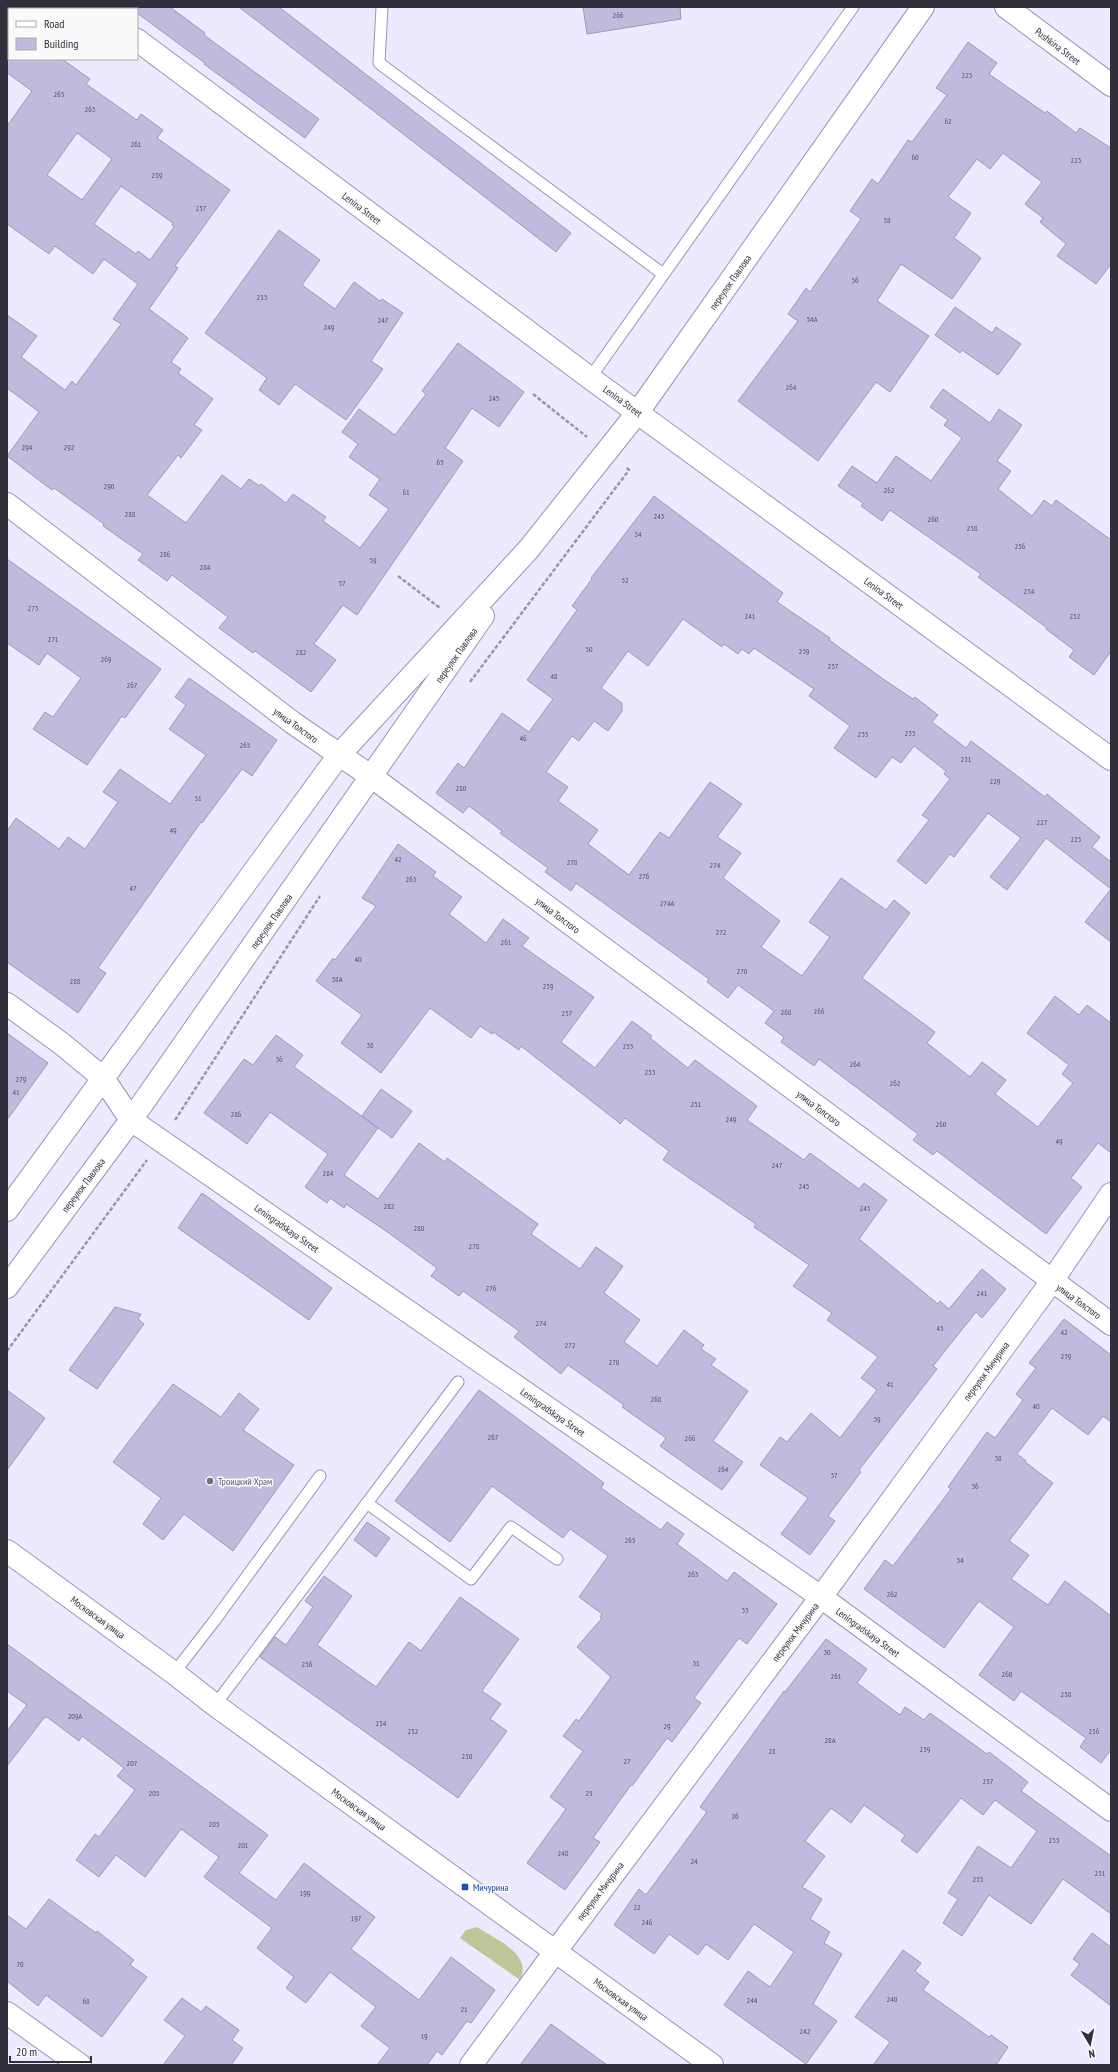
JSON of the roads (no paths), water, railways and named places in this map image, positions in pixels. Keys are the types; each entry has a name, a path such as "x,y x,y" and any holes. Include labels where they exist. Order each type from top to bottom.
{"street":[{"name":"переулок Павлова","path":"7,1210 340,755 528,550 638,412 923,7"},
{"name":"Pushkina Street","path":"1006,7 1111,85"},
{"name":"Lenina Street","path":"138,41 590,378 1111,759"},
{"name":"улица Толстого","path":"7,504 287,719 372,777 1111,1324"},
{"name":"переулок Павлова","path":"7,1287 131,1120 372,777 528,550"},
{"name":"Leningradskaya Street","path":"7,1004 62,1044 103,1078 131,1120 161,1142 821,1597 1111,1810"},
{"name":"переулок Мичурина","path":"472,2065 821,1597 1052,1281 1111,1194"},
{"name":"Московская улица","path":"7,1551 174,1672 215,1705 712,2065"},
{"path":"7,2013 80,2065"}],"lane":[{"path":"382,7 379,63 663,274"},
{"path":"590,378 853,7"},
{"path":"215,1705 458,1382"},
{"path":"174,1672 215,1620 320,1476"},
{"path":"367,1503 471,1579 511,1527 557,1560"}],"place":[{"name":"Троицкий Храм","path":"210,1481"},
{"name":"Мичурина","path":"465,1887"}]}
